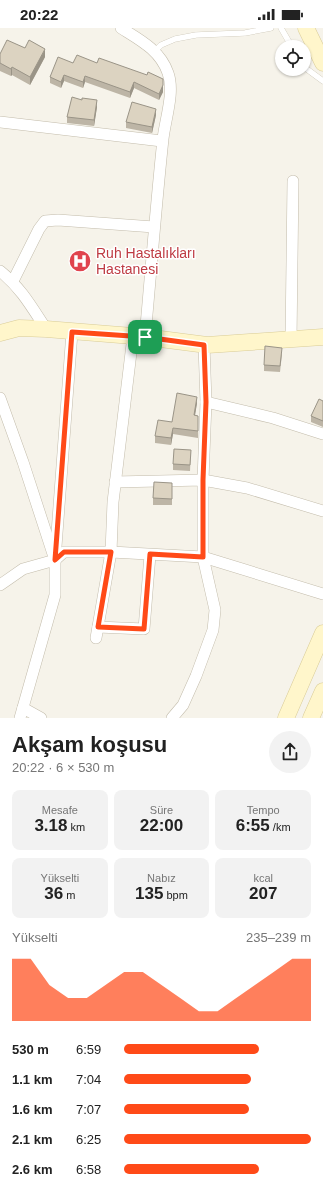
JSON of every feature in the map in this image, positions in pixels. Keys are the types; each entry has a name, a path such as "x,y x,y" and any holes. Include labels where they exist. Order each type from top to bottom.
{"street":[{"path":"96,638 111,552 115,482 139,336 154,227 162,141 171,89 168,74 161,59 155,51 121,28"},
{"path":"306,28 323,63"},
{"path":"0,122 162,141"},
{"path":"291,340 293,181"},
{"path":"12,281 39,229 45,221 58,220 154,227"},
{"path":"0,271 12,281 23,294 46,329"},
{"path":"0,333 19,328 46,329 139,336 204,345 323,338"},
{"path":"41,718 22,713 54,595 55,560 72,332"},
{"path":"172,718 183,705 196,676 212,630 215,610 203,557 203,480 206,402 204,345"},
{"path":"0,398 23,462 55,560"},
{"path":"206,402 273,418 323,434"},
{"path":"115,482 203,480 247,488 323,511"},
{"path":"0,585 23,569 55,560 64,552 111,552 203,557 323,594"},
{"path":"98,627 144,629 150,554"},
{"path":"286,718 323,633"},
{"path":"311,718 323,691"}],"lane":[{"path":"155,51 161,45 175,39 196,35 245,33 271,28"},
{"path":"281,28 288,40"},
{"path":"311,72 323,81"}],"building":[{"path":"7,40 25,48 29,40 45,49 30,77 12,67 11,69 0,63 0,54"},
{"path":"77,55 97,63 99,58 147,75 148,72 163,79 163,85 159,94 134,82 130,92 85,76 83,82 64,75 61,82 50,77 58,57 73,63"},
{"path":"72,97 82,100 82,98 97,100 94,120 67,117"},
{"path":"132,102 156,109 152,127 126,122"},
{"path":"265,346 282,348 280,366 264,365"},
{"path":"177,393 197,397 194,415 198,416 198,431 173,428 171,438 155,436 158,420 172,422"},
{"path":"319,399 323,401 323,421 311,416"},
{"path":"174,449 191,450 190,465 173,464"},
{"path":"154,482 172,483 172,499 153,498"}],"place":[{"name":"Ruh Hastalıkları Hastanesi","path":"80,261"}],"route":[{"path":"72,332 145,337 204,345 206,402 203,480 203,557 150,554 144,629 98,627 111,552 64,552 55,560 72,332"}]}
